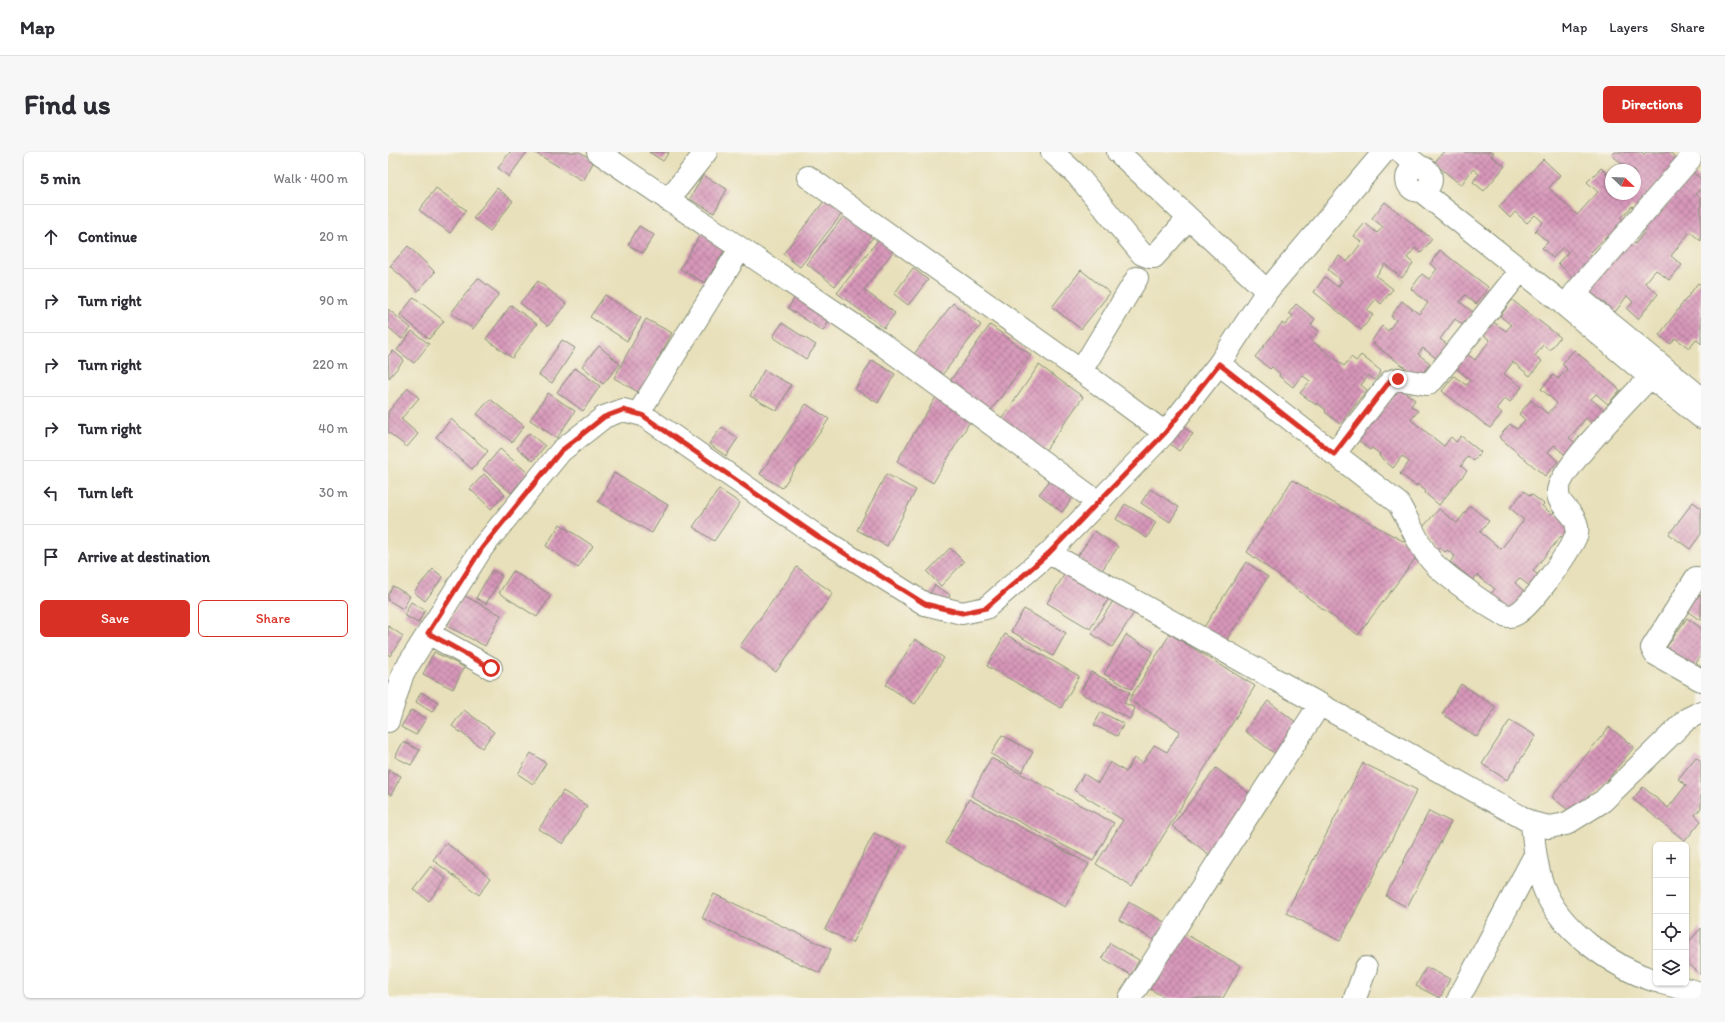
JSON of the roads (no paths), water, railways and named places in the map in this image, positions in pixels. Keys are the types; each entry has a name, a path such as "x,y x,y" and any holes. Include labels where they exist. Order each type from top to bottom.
{"street":[{"path":"598,152 879,342 1099,503"},
{"path":"668,200 706,152"},
{"path":"1052,152 1076,175 1142,254 1154,257 1188,219"},
{"path":"1118,152 1188,219 1267,291"},
{"path":"1401,152 1420,180 1521,270 1650,377 1701,417"},
{"path":"388,721 395,669 428,633 482,548 561,451 604,417 623,410 642,415 817,536 925,604 962,613 986,608 1049,553 1165,433 1219,364 1267,291 1381,155 1420,180 1574,294 1701,398"},
{"path":"1574,294 1691,160"},
{"path":"808,177 1081,371 1165,433"},
{"path":"638,414 740,249"},
{"path":"1334,454 1390,381 1398,379 1427,384 1433,380 1521,270"},
{"path":"1081,371 1137,278"},
{"path":"1219,364 1398,503 1415,538 1430,560 1441,570 1504,616 1514,616 1524,610 1549,578 1578,534 1578,527 1575,518 1558,499 1558,490 1563,478 1577,457 1650,377"},
{"path":"1049,553 1532,823 1549,827 1566,824 1603,801 1687,719 1701,712"},
{"path":"1696,578 1652,648 1655,654 1701,680"},
{"path":"428,633 491,668"},
{"path":"1130,998 1320,704"},
{"path":"1532,823 1535,855 1543,886 1555,910 1582,938 1606,956 1640,976 1653,980"},
{"path":"1459,998 1535,855"},
{"path":"1355,998 1366,968"},
{"path":"1674,986 1701,993"}]}
